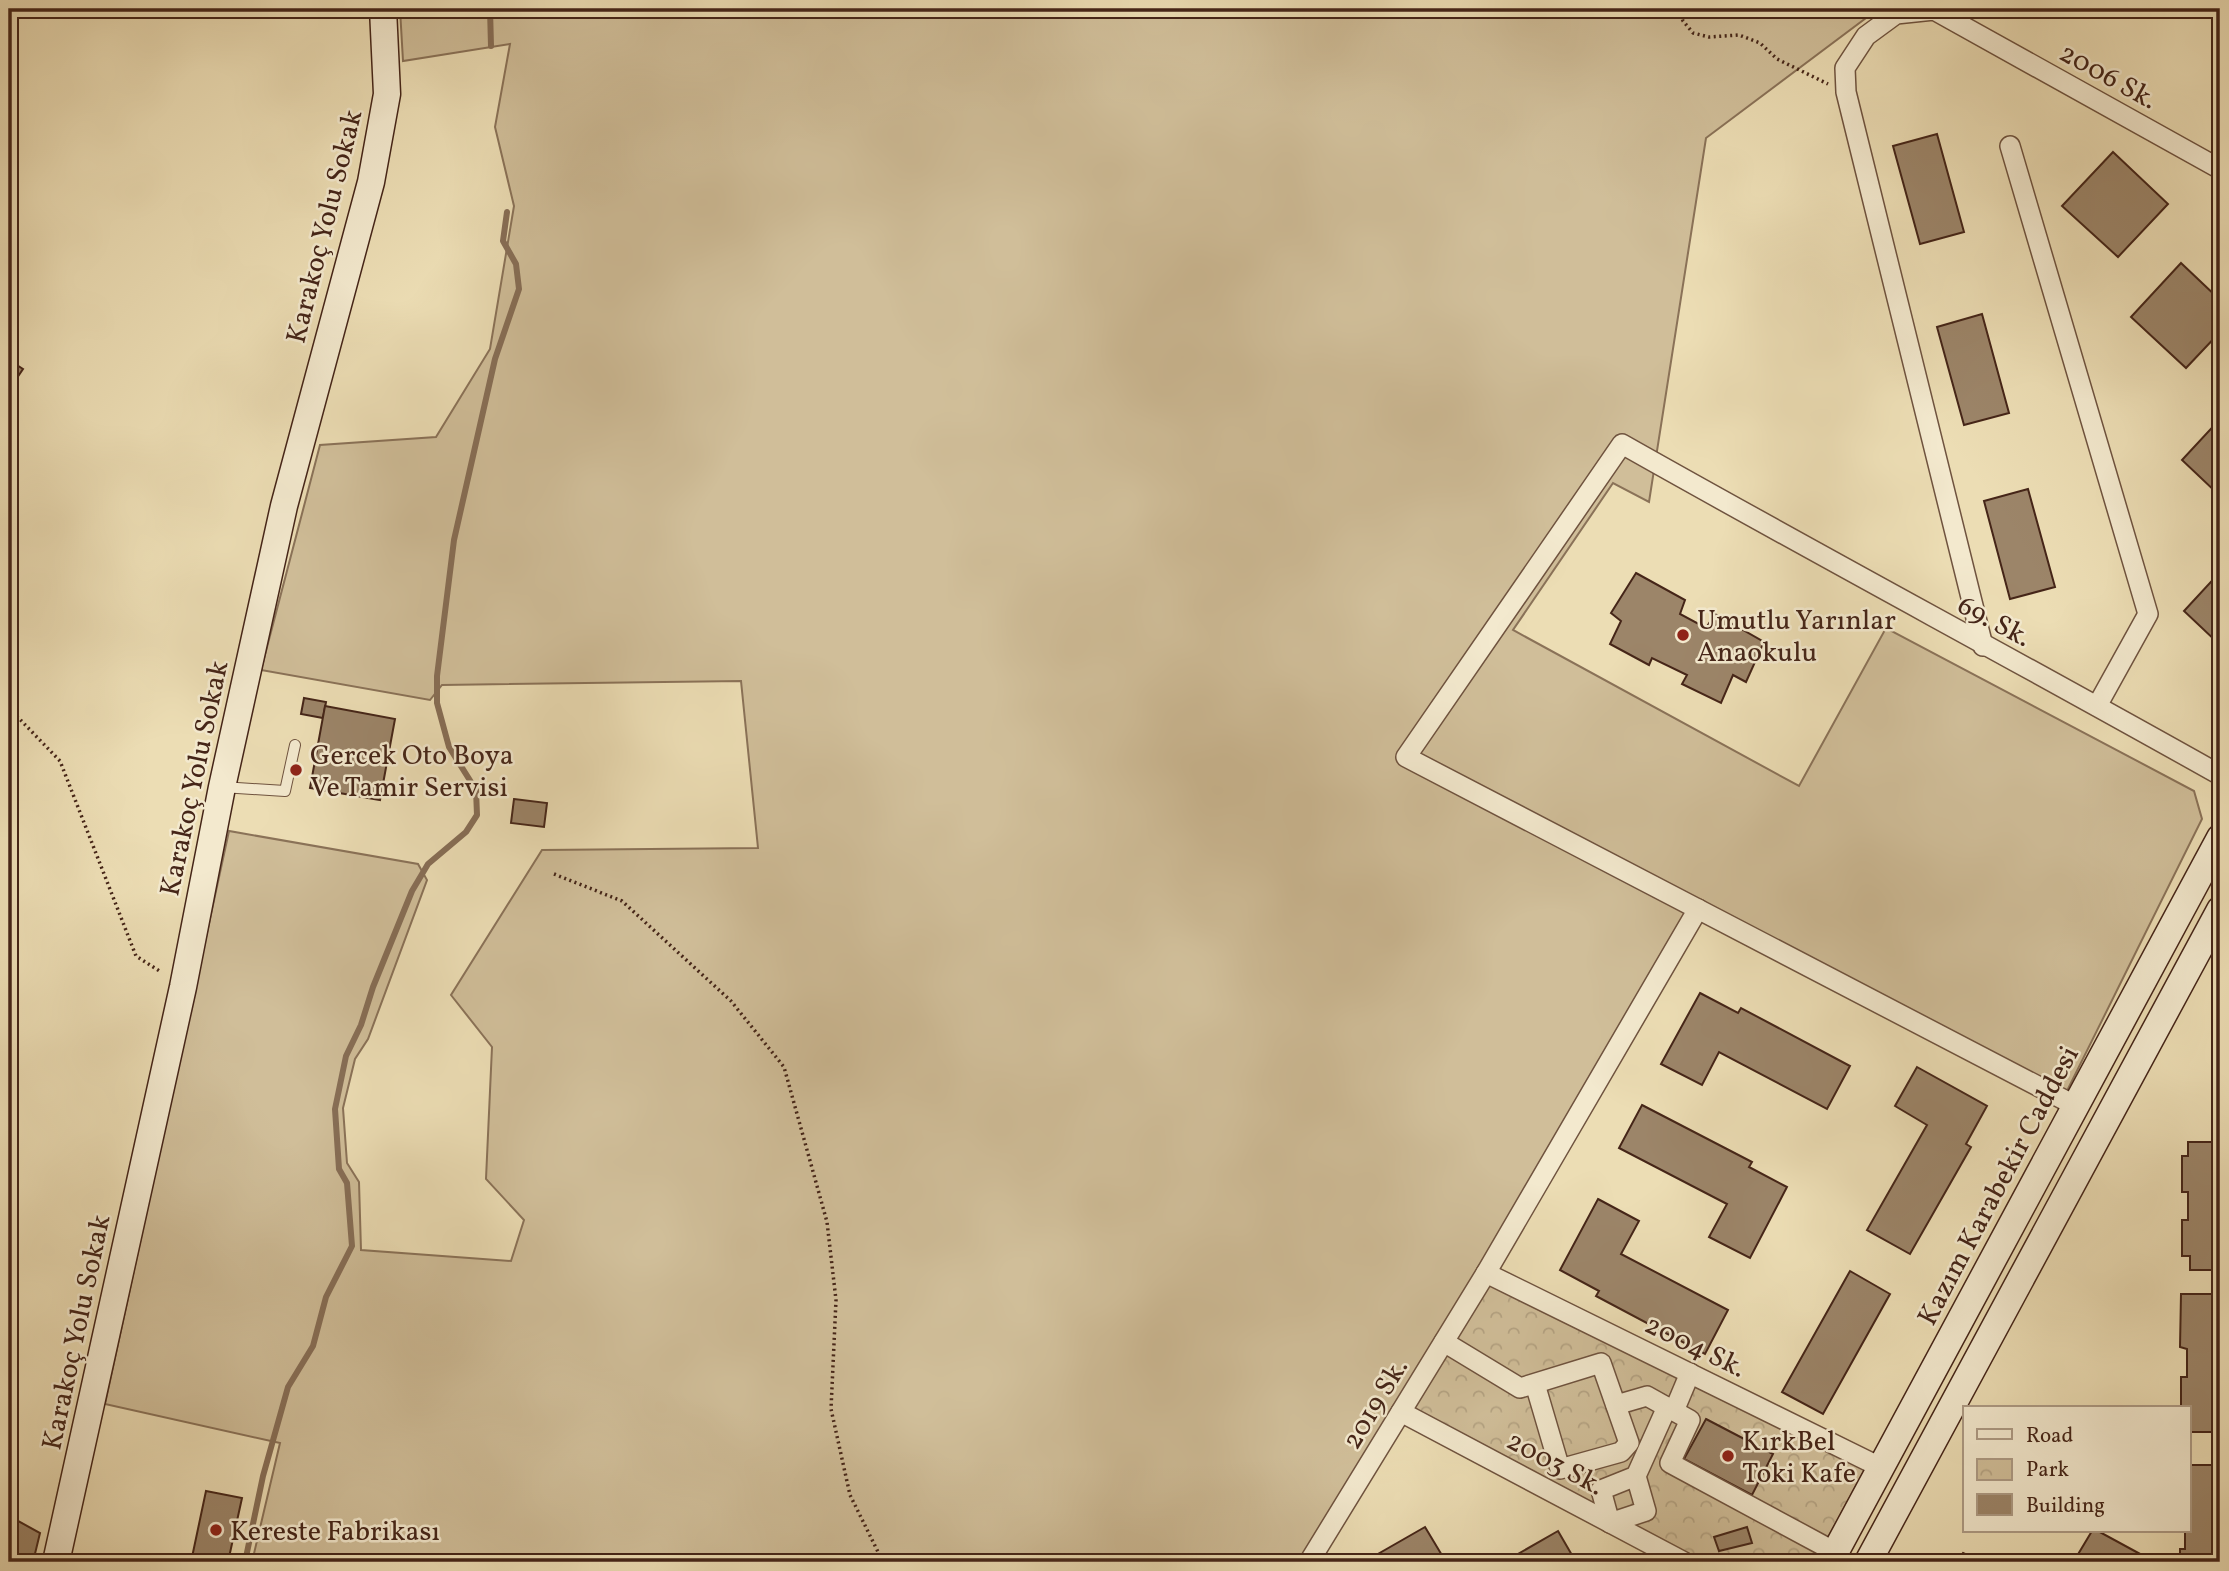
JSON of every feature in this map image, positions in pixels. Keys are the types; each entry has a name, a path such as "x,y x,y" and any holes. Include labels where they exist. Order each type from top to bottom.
{"street":[{"name":"Karakoç Yolu Sokak","path":"56,1562 183,988 222,787 284,506 371,182 387,93 383,9"},
{"path":"1934,10 1896,14 1866,36 1845,68 1846,92 1983,646"},
{"name":"2006 Sk.","path":"1934,10 2220,169"},
{"path":"2010,146 2148,614 2097,706"},
{"name":"69. Sk.","path":"1698,909 1406,757 1622,444 2220,775"},
{"name":"Kazım Karabekir Caddesi","path":"1827,1554 1880,1467 2220,838"},
{"path":"1698,909 2076,1106"},
{"name":"2019 Sk.","path":"1309,1562 1486,1273 1698,909"},
{"path":"1868,1562 2220,910"},
{"name":"2004 Sk.","path":"1486,1273 1880,1467"},
{"path":"1444,1342 1520,1388 1601,1363 1629,1443 1621,1452 1560,1469 1535,1384"},
{"path":"1636,1476 1646,1511 1610,1523 1601,1490 1636,1476 1690,1373"},
{"path":"1615,1405 1647,1396 1690,1420 1670,1463 1766,1515 1827,1554"},
{"name":"2003 Sk.","path":"1401,1412 1684,1562"},
{"path":"1744,1520 1766,1515"}],"lane":[{"path":"222,787 285,790 295,745"}],"path":[{"path":"1679,9 1693,33 1709,37 1739,35 1760,43 1777,59 1846,92"},
{"path":"9,708 60,761 136,956 183,988"},
{"path":"554,874 622,901 731,1001 784,1067 827,1222 836,1300 831,1409 850,1495 883,1562"}],"green space":[{"path":"400,9 1878,9 1706,138 1649,502 1613,483 1513,630 1799,786 1886,628 2194,791 2202,819 2063,1099 1698,909 1302,1562 252,1562 280,1443 105,1404 229,831 418,864 427,880 368,1039 355,1059 343,1108 347,1163 359,1182 361,1250 511,1261 524,1220 486,1179 492,1047 451,995 542,850 758,848 741,681 442,685 430,700 261,670 320,445 436,437 490,349 514,206 495,127 510,44 403,61"},
{"path":"1486,1273 1869,1462 1815,1562 1665,1562 1401,1412"}],"building":[{"path":"1937,134 1964,232 1920,244 1893,146"},
{"path":"2113,152 2168,204 2118,257 2062,206"},
{"path":"2181,263 2220,300 2220,332 2186,368 2131,317"},
{"path":"1982,314 2009,413 1964,425 1937,327"},
{"path":"9,360 23,369 17,378 9,373"},
{"path":"2220,419 2220,496 2182,460"},
{"path":"2028,489 2055,587 2010,599 1984,501"},
{"path":"2220,572 2220,645 2184,611"},
{"name":"Umutlu Yarınlar Anaokulu","path":"1636,573 1685,600 1680,614 1706,628 1715,614 1764,642 1746,682 1733,675 1721,703 1682,684 1687,675 1652,658 1649,665 1610,644 1621,621 1611,613"},
{"path":"304,698 326,702 323,718 301,714"},
{"path":"325,706 395,719 380,800 310,788"},
{"path":"514,799 547,803 544,827 511,823"},
{"path":"1700,993 1738,1013 1741,1008 1850,1066 1827,1109 1719,1052 1702,1085 1661,1064"},
{"path":"1917,1067 1987,1106 1966,1144 1971,1147 1910,1254 1867,1230 1927,1125 1895,1106"},
{"path":"1642,1105 1752,1162 1749,1167 1787,1187 1750,1258 1709,1237 1727,1204 1619,1148"},
{"path":"2188,1142 2220,1142 2220,1270 2190,1270 2190,1256 2182,1256 2182,1220 2188,1220 2188,1192 2182,1192 2182,1156 2188,1156"},
{"path":"1598,1199 1639,1221 1621,1254 1728,1310 1705,1354 1596,1296 1599,1291 1560,1270"},
{"path":"1850,1271 1890,1294 1823,1414 1782,1392"},
{"path":"2181,1294 2220,1294 2220,1432 2190,1432 2190,1406 2181,1406 2181,1377 2187,1377 2187,1349 2180,1347"},
{"name":"KırkBel Toki Kafe","path":"1706,1419 1773,1454 1752,1495 1684,1459"},
{"path":"2190,1465 2220,1465 2220,1562 2180,1562 2180,1549 2185,1549 2185,1532 2190,1532"},
{"name":"Kereste Fabrikası","path":"206,1491 242,1498 228,1562 191,1562"},
{"path":"9,1516 40,1533 33,1562 9,1562"},
{"path":"1425,1527 1446,1562 1364,1562"},
{"path":"1747,1527 1752,1543 1719,1551 1714,1537"},
{"path":"1558,1531 1576,1562 1504,1562"},
{"path":"2091,1532 2100,1532 2142,1555 2138,1562 2074,1561"},
{"path":"1963,1553 1981,1562 1957,1562"}],"waterway":[{"path":"490,9 491,46"},
{"path":"245,1562 263,1476 288,1387 313,1346 326,1297 352,1246 347,1183 339,1169 335,1109 346,1056 361,1025 373,987 412,891 428,864 466,832 477,815 476,790 449,747 437,703 437,676 454,540 495,359 519,289 516,264 503,241 507,212"}],"place":[{"name":"Umutlu Yarınlar Anaokulu","path":"1683,635"},
{"name":"Gercek Oto Boya Ve Tamir Servisi","path":"296,770"},
{"name":"KırkBel Toki Kafe","path":"1728,1456"},
{"name":"Kereste Fabrikası","path":"216,1530"}]}
